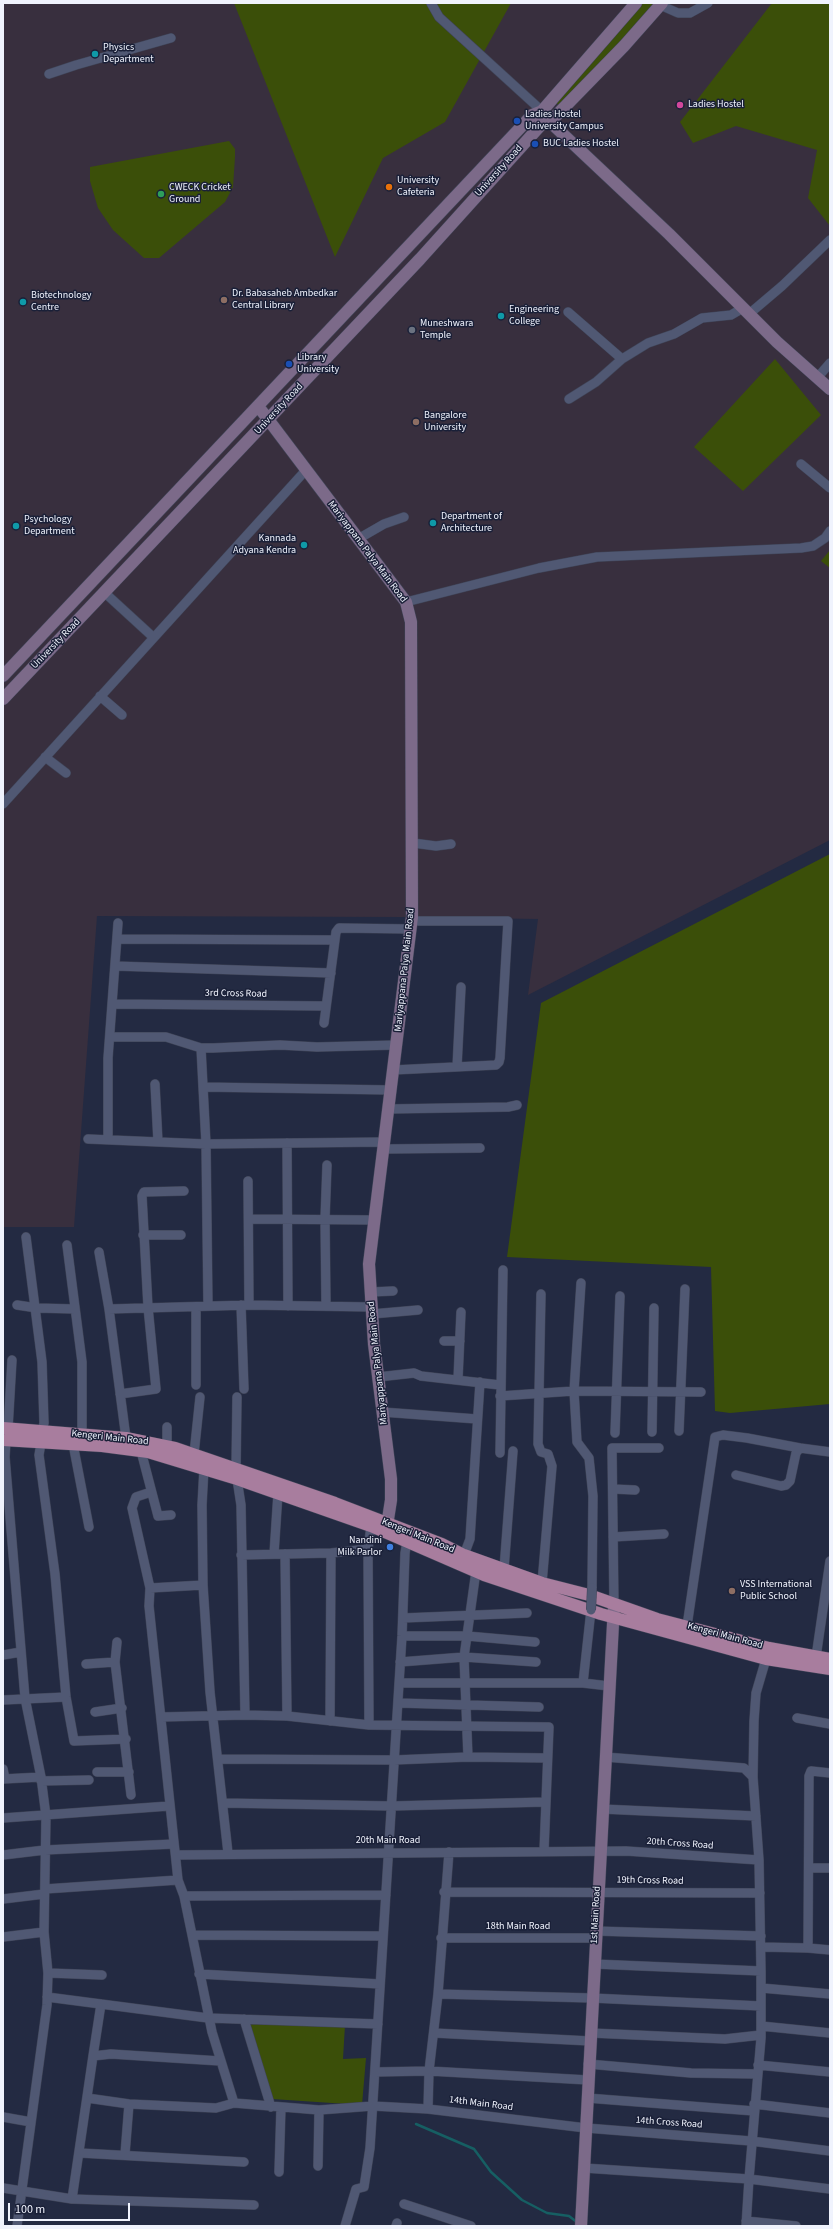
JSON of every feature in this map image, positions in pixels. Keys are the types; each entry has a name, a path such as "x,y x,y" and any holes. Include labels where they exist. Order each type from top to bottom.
{"main road":[{"name":"Kengeri Main Road","path":"5,1435 41,1437 82,1434 126,1438 167,1446 194,1454 278,1493 371,1526 387,1527"},
{"name":"Kengeri Main Road","path":"41,1437 73,1444 141,1451 204,1468 237,1474 542,1583 589,1595 614,1611 766,1659 830,1669"},
{"name":"Kengeri Main Road","path":"408,1535 476,1571 591,1610 614,1611 687,1626 769,1648 830,1659"}],"street":[{"path":"431,3 440,17 450,28 542,111 550,122 669,234 746,311 830,389"},
{"name":"University Road","path":"3,676 100,570 258,406 532,115 542,111 636,3"},
{"path":"550,122 624,46 661,4 678,13 690,13 708,3"},
{"path":"49,74 171,38"},
{"name":"University Road","path":"3,699 420,259 540,126 542,111"},
{"path":"569,399 596,382 622,359 648,343 674,334 702,318 732,315 746,311 782,286 830,240"},
{"path":"568,312 622,359"},
{"path":"817,378 830,362"},
{"name":"Mariyappana Palya Main Road","path":"258,406 406,602 411,622 413,844 412,925 369,1264 378,1377 391,1479 391,1500 387,1527"},
{"path":"801,464 830,488"},
{"path":"3,804 306,470"},
{"path":"358,539 384,524 404,517"},
{"path":"406,602 539,568 597,557 801,548 813,546 825,538 830,531"},
{"path":"105,593 153,637"},
{"path":"100,696 122,715"},
{"path":"45,757 66,773"},
{"path":"413,844 436,846 451,844"},
{"path":"324,1023 335,940 339,928 345,926 412,925 508,920 499,1062 496,1065 394,1070"},
{"path":"108,1140 108,1058 118,923"},
{"path":"117,939 335,940"},
{"path":"115,966 330,973"},
{"path":"457,1066 461,987"},
{"name":"3rd Cross Road","path":"113,1004 326,1006"},
{"path":"110,1037 166,1037 201,1048 280,1045 318,1047 396,1045"},
{"path":"201,1048 206,1144 208,1306"},
{"path":"155,1084 158,1142"},
{"path":"203,1087 391,1090"},
{"path":"388,1109 508,1107 517,1105"},
{"path":"88,1139 206,1144 287,1143 480,1148"},
{"path":"287,1143 288,1306"},
{"path":"326,1305 325,1219 327,1165"},
{"path":"244,1389 245,1305 249,1219 248,1181"},
{"path":"120,1394 156,1388 148,1307 142,1196 144,1192 184,1191"},
{"path":"249,1219 375,1220"},
{"path":"143,1234 181,1235"},
{"path":"26,1237 37,1308 42,1362 44,1423 39,1455 55,1574 66,1697 74,1741 126,1739"},
{"path":"67,1245 82,1362 82,1434"},
{"path":"99,1252 109,1309 126,1438"},
{"path":"500,1453 503,1270"},
{"path":"581,1283 574,1391 577,1442 589,1458 593,1496 591,1610 583,1683"},
{"path":"679,1431 679,1392 685,1289"},
{"path":"371,1292 393,1291"},
{"path":"541,1294 538,1444 541,1452 548,1454 552,1466 542,1583"},
{"path":"615,1433 620,1296"},
{"path":"17,1305 37,1308 75,1309"},
{"path":"109,1309 245,1305 326,1305 372,1310 418,1310"},
{"path":"196,1307 196,1385"},
{"path":"652,1432 651,1393 654,1308"},
{"path":"458,1379 461,1312"},
{"path":"444,1341 460,1341"},
{"path":"12,1360 4,1460 25,1698 41,1779 46,1816 44,1932 48,1973 47,1997 17,2226"},
{"path":"378,1377 414,1373 421,1376 458,1379 500,1385"},
{"path":"464,1555 470,1539 480,1382"},
{"path":"500,1396 574,1391 651,1393 701,1392"},
{"path":"194,1454 200,1397"},
{"path":"237,1398 237,1474 242,1505 241,1555 245,1715"},
{"path":"382,1412 477,1419"},
{"path":"167,1427 167,1446"},
{"path":"687,1626 715,1437 723,1435 747,1438 830,1452"},
{"path":"73,1444 89,1527"},
{"path":"614,1611 612,1448 659,1448"},
{"path":"736,1475 781,1486 786,1485 790,1481 796,1453 800,1448"},
{"path":"141,1451 158,1516 171,1515"},
{"path":"504,1569 513,1451"},
{"path":"204,1468 202,1505 203,1585 213,1715 219,1759 228,1854"},
{"path":"613,1489 635,1490"},
{"path":"87,2098 129,2104 216,2108 234,2103 208,2018 184,1896 178,1880 149,1606 150,1588 132,1508 136,1497 151,1492"},
{"path":"274,1554 278,1493"},
{"path":"369,1725 368,1549 371,1526"},
{"path":"613,1536 664,1534"},
{"path":"345,2226 356,2189 364,2186 370,2148 408,1535"},
{"path":"241,1555 331,1553 368,1549"},
{"path":"330,1721 331,1553"},
{"path":"285,1554 287,1716"},
{"path":"816,1657 830,1561"},
{"path":"468,1757 468,1725 464,1657 476,1571"},
{"path":"150,1588 203,1585"},
{"name":"1st Main Road","path":"581,2226 588,2064 614,1611"},
{"path":"403,1618 527,1614"},
{"path":"402,1636 467,1636 536,1642"},
{"path":"117,1642 115,1662 126,1739 131,1795"},
{"path":"3,1655 21,1652"},
{"path":"400,1662 464,1657 536,1662"},
{"path":"766,1659 756,1692 753,1777 759,1860 761,2030 750,2141 746,2223 796,2226"},
{"path":"86,1664 115,1662"},
{"path":"399,1683 583,1683 609,1686"},
{"path":"3,1700 66,1697"},
{"path":"398,1703 539,1706"},
{"path":"96,1712 122,1708"},
{"path":"161,1717 213,1715 287,1716 369,1725 549,1727 544,1851"},
{"path":"797,1718 830,1724"},
{"path":"219,1759 394,1760 468,1757 547,1758"},
{"path":"605,1757 744,1768 753,1777"},
{"path":"3,1769 4,1779 89,1780"},
{"path":"808,1948 809,1776 811,1771 830,1774"},
{"path":"97,1772 129,1772"},
{"path":"223,1803 392,1806 545,1802"},
{"path":"3,1818 169,1806"},
{"path":"602,1809 756,1816"},
{"path":"3,1855 45,1850 174,1844"},
{"name":"20th Main Road","path":"176,1855 600,1851"},
{"name":"20th Cross Road","path":"600,1851 626,1851 759,1860"},
{"path":"428,2109 429,2071 438,1994 444,1892 449,1852"},
{"path":"808,1868 830,1868"},
{"path":"45,1889 178,1880"},
{"path":"3,1899 44,1894 45,1889"},
{"name":"19th Cross Road","path":"444,1892 598,1891 760,1893"},
{"path":"184,1896 386,1895"},
{"path":"3,1937 44,1932"},
{"name":"18th Main Road","path":"441,1938 595,1934 760,1936"},
{"path":"192,1935 383,1936"},
{"path":"761,1947 830,1950"},
{"path":"594,1964 761,1971"},
{"path":"48,1973 102,1975"},
{"path":"199,1974 380,1984"},
{"path":"761,1988 830,1994"},
{"path":"438,1994 592,1998 761,2006"},
{"path":"47,1997 208,2018 378,2024"},
{"path":"72,2199 101,2004"},
{"path":"244,2019 271,2107"},
{"path":"434,2032 590,2037 724,2039 761,2030 830,2033"},
{"path":"93,2056 111,2054 220,2061"},
{"path":"588,2064 691,2073 758,2070 830,2072"},
{"path":"375,2072 429,2071 588,2080"},
{"path":"587,2098 754,2107 830,2113"},
{"name":"14th Main Road","path":"234,2103 319,2110 373,2106 428,2109 586,2128"},
{"path":"125,2154 129,2104"},
{"path":"279,2172 281,2107"},
{"path":"318,2166 319,2110"},
{"path":"3,2117 31,2122"},
{"name":"14th Cross Road","path":"586,2128 750,2141 830,2151"},
{"path":"80,2153 125,2154 244,2162"},
{"path":"584,2168 748,2179 830,2189"},
{"path":"3,2188 72,2199 254,2205"},
{"path":"404,2204 470,2226"}],"shaded area":[{"name":"Bangalore University","path":"3,3 830,3 830,840 528,995 538,919 97,916 74,1227 3,1227"}],"green space":[{"path":"234,3 511,3 445,122 383,158 335,257"},
{"path":"641,3 655,3 561,108 555,101"},
{"path":"772,3 830,3 830,226 808,198 817,150 736,126 693,143 680,122"},
{"name":"CWECK Cricket Ground","path":"229,141 235,149 235,157 233,187 225,202 159,258 144,258 113,230 98,208 90,181 90,167"},
{"path":"775,359 821,415 743,491 694,447"},
{"path":"830,550 830,568 821,561"},
{"path":"830,854 830,1404 730,1413 715,1411 711,1267 507,1257 541,1003"},
{"path":"250,2023 345,2025 343,2059 366,2058 362,2105 272,2099"}],"waterway":[{"path":"416,2124 474,2149 491,2172 522,2200 547,2213 569,2216 578,2223"}],"place":[{"name":"Physics Department","path":"95,54"},
{"name":"Ladies Hostel","path":"680,105"},
{"name":"Ladies Hostel University Campus","path":"517,121"},
{"name":"BUC Ladies Hostel","path":"535,144"},
{"name":"University Cafeteria","path":"389,187"},
{"name":"CWECK Cricket Ground","path":"161,194"},
{"name":"Dr. Babasaheb Ambedkar Central Library","path":"224,300"},
{"name":"Biotechnology Centre","path":"23,302"},
{"name":"Engineering College","path":"501,316"},
{"name":"Muneshwara Temple","path":"412,330"},
{"name":"Library University","path":"289,364"},
{"name":"Bangalore University","path":"416,422"},
{"name":"Department of Architecture","path":"433,523"},
{"name":"Psychology Department","path":"16,526"},
{"name":"Kannada Adyana Kendra","path":"304,545"},
{"name":"Nandini Milk Parlor","path":"390,1547"},
{"name":"VSS International Public School","path":"732,1591"}]}
